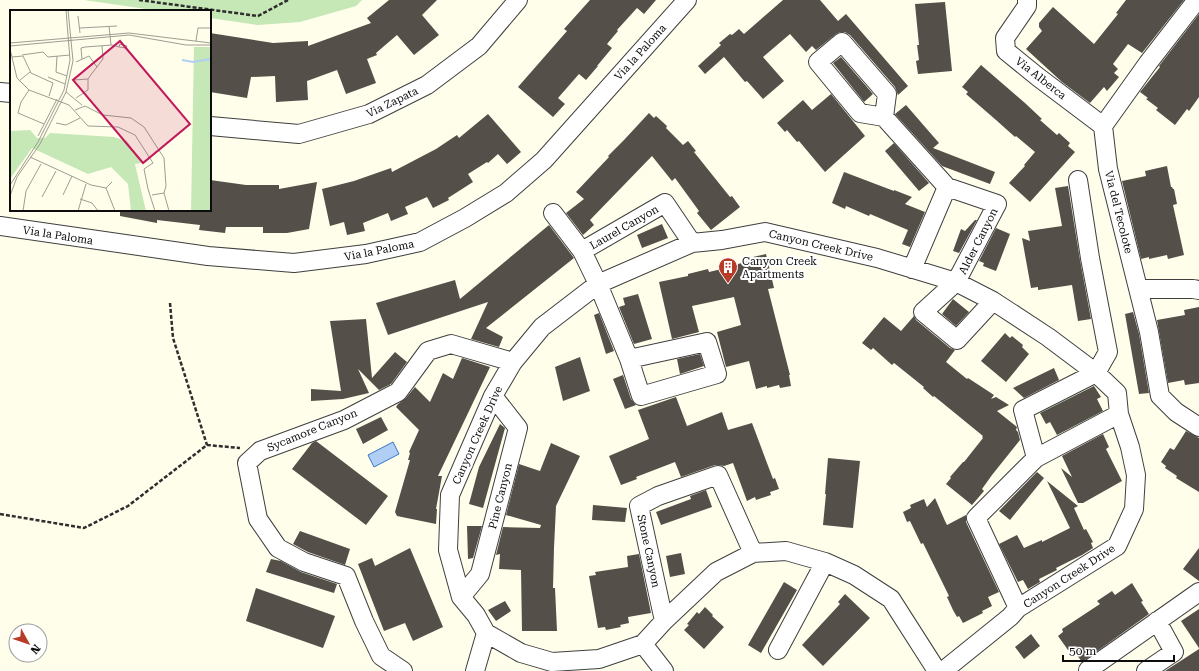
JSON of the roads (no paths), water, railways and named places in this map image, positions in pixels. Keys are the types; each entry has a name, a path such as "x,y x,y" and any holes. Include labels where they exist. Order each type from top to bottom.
{"street":[{"name":"Via Zapata","path":"211,126 299,134 369,114 427,85 479,46 518,0"},
{"name":"Via la Paloma","path":"0,226 208,256 294,263 366,254 420,242 465,218 506,193 544,160 688,0"},
{"name":"Via Alberca","path":"1028,0 1027,6 1005,38 1006,51 1104,126"},
{"path":"1104,126 1148,63 1193,5"},
{"path":"0,92 10,93"},
{"name":"Alder Canyon","path":"884,117 947,187 997,204 956,282"},
{"name":"Via del Tecolote","path":"1104,126 1108,169 1149,332 1160,396 1176,412 1199,427"},
{"path":"1036,458 1023,410 1096,373 1108,352 1090,258 1078,180"},
{"path":"912,268 947,187"},
{"name":"Laurel Canyon","path":"582,251 665,203 692,243"},
{"name":"Laurel Canyon","path":"553,213 582,251 598,284 629,359 641,396 718,374 707,342 629,359"},
{"name":"Canyon Creek Drive","path":"486,633 476,615 461,597 448,550 450,495 493,396 512,362 542,327 598,284 692,243 722,240 765,232 877,258 956,282 993,300 1048,337 1096,373 1116,393 1119,414 1130,447 1136,475 1134,509 1117,546 1018,608 1010,617 943,671"},
{"path":"956,282 923,312 957,340 993,300"},
{"path":"1139,289 1199,290"},
{"name":"Sycamore Canyon","path":"403,671 381,656 364,621 346,576 304,562 278,548 258,519 247,463 260,451 344,420 398,392 428,351 452,344 512,362"},
{"name":"Pine Canyon","path":"461,597 480,574 518,428 493,396"},
{"path":"1018,608 976,518 1036,458 1119,414"},
{"name":"Stone Canyon","path":"664,621 639,506 658,496 718,475 753,553"},
{"path":"475,671 486,633 521,653 552,662 599,659 643,644 664,621 716,572 753,553 786,551 825,562 854,575 891,599 937,671"},
{"path":"778,650 825,562"},
{"path":"1089,671 1088,670 1199,592"},
{"path":"1146,671 1174,652 1157,621"},
{"path":"643,644 664,671"}],"water":[{"path":"393,442 399,454 374,467 368,455"}],"place":[{"name":"Canyon Creek Apartments","path":"728,284"}]}
